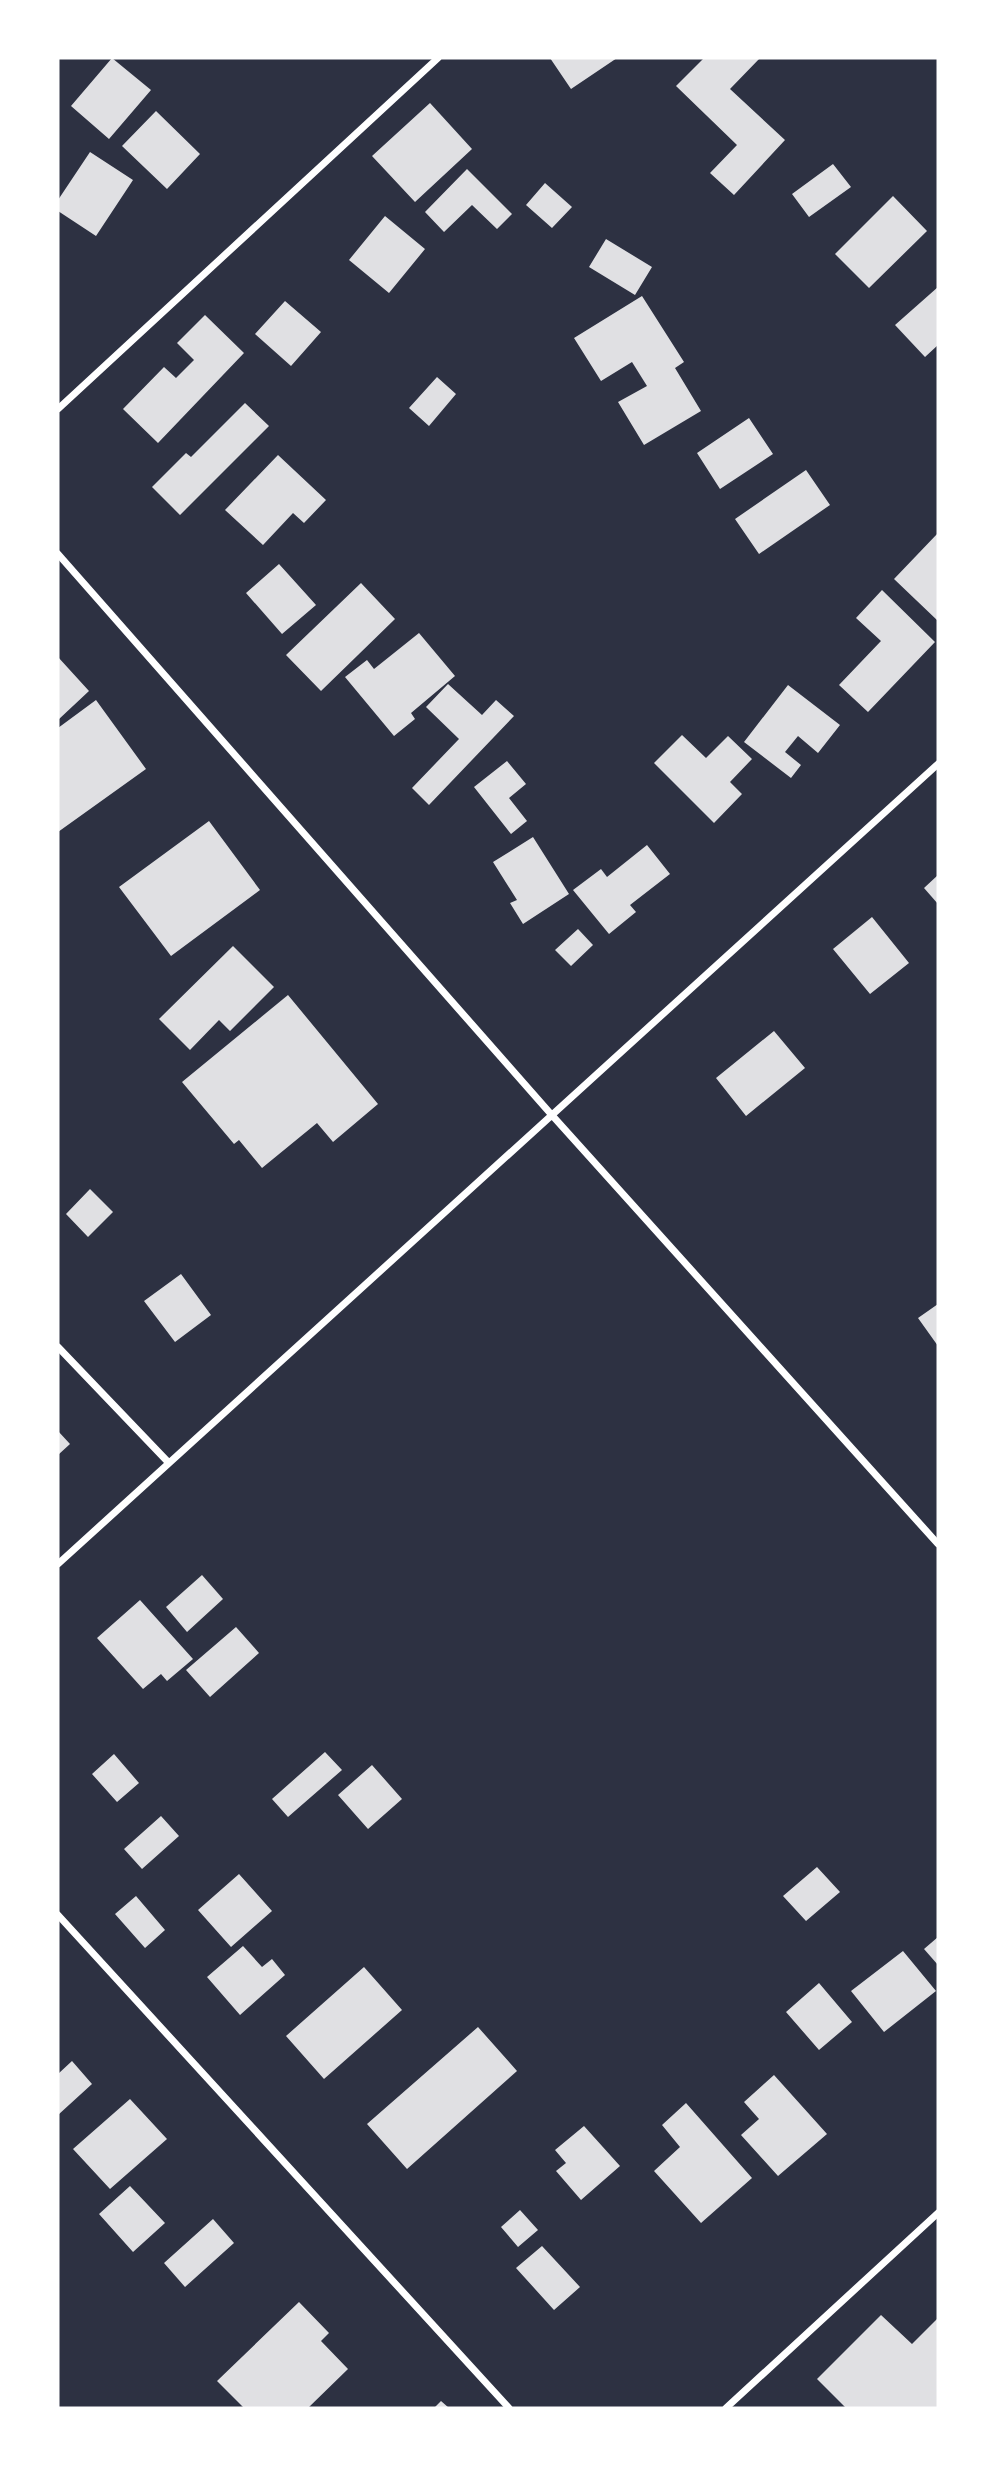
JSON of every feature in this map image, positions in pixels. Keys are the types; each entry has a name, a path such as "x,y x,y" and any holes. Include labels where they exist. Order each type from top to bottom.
{"street":[{"path":"58,410 438,58"},
{"path":"58,554 550,1113 938,1544"},
{"path":"58,1564 550,1113 938,764"},
{"path":"58,1348 168,1462"},
{"path":"58,1915 509,2408"},
{"path":"726,2408 938,2213"}],"building":[{"path":"112,58 151,90 109,139 71,106"},
{"path":"550,58 617,58 571,89"},
{"path":"704,58 760,58 730,89 785,140 734,195 710,173 737,145 676,86"},
{"path":"430,103 472,149 415,202 372,156"},
{"path":"156,111 200,154 167,189 122,146"},
{"path":"90,152 133,180 96,236 58,211 58,200"},
{"path":"833,164 851,187 809,217 792,194"},
{"path":"467,169 512,214 497,229 472,205 444,232 425,212"},
{"path":"545,183 572,207 552,228 526,205"},
{"path":"893,196 927,231 869,288 835,254"},
{"path":"385,216 425,249 389,293 349,260"},
{"path":"606,239 652,267 635,295 589,267"},
{"path":"938,287 938,345 925,357 895,325"},
{"path":"642,296 684,362 675,368 701,411 644,445 618,402 647,386 632,362 601,381 574,338"},
{"path":"285,301 321,332 291,366 255,334"},
{"path":"205,315 244,353 158,443 123,409 164,367 176,378 194,360 177,343"},
{"path":"437,377 456,394 429,426 409,408"},
{"path":"245,403 269,426 180,515 152,487 186,453 191,457"},
{"path":"749,418 773,454 720,489 697,453"},
{"path":"278,455 326,500 304,523 293,513 263,545 225,510"},
{"path":"806,470 830,505 759,554 735,519"},
{"path":"938,533 938,621 894,579"},
{"path":"279,564 316,605 282,634 246,593"},
{"path":"361,583 395,619 321,691 286,655"},
{"path":"882,590 935,642 868,712 839,685 881,641 856,618"},
{"path":"419,633 455,676 411,713 415,719 394,736 345,677 367,660 374,669"},
{"path":"58,657 89,691 58,720"},
{"path":"448,684 482,715 496,700 514,716 429,805 412,788 459,739 426,707"},
{"path":"788,685 840,725 818,753 798,736 785,752 801,765 791,778 744,742"},
{"path":"96,700 146,769 58,832 58,728"},
{"path":"682,735 706,758 728,736 752,759 730,782 742,794 714,823 654,763"},
{"path":"507,761 526,784 509,798 527,821 511,834 474,787"},
{"path":"209,821 260,890 171,956 119,887"},
{"path":"533,837 569,894 523,924 510,903 517,900 493,862"},
{"path":"647,845 670,874 630,905 636,912 609,934 573,890 601,869 607,877"},
{"path":"938,875 938,904 924,888"},
{"path":"872,917 909,963 870,994 833,949"},
{"path":"578,929 593,945 571,966 555,950"},
{"path":"233,946 274,987 230,1031 219,1020 190,1050 159,1019"},
{"path":"288,995 378,1104 333,1142 317,1123 262,1168 239,1140 234,1144 182,1082"},
{"path":"774,1031 805,1068 746,1116 716,1078"},
{"path":"90,1189 113,1212 88,1237 66,1214"},
{"path":"181,1274 211,1315 175,1342 144,1301"},
{"path":"938,1304 938,1346 918,1318"},
{"path":"58,1431 70,1444 58,1455"},
{"path":"202,1575 223,1599 187,1632 166,1607"},
{"path":"140,1600 193,1659 167,1681 161,1674 143,1689 97,1638"},
{"path":"236,1627 259,1653 210,1697 186,1670"},
{"path":"325,1752 342,1770 288,1817 272,1799"},
{"path":"114,1754 139,1783 117,1802 92,1774"},
{"path":"372,1765 402,1799 368,1829 338,1795"},
{"path":"161,1816 179,1836 142,1869 124,1849"},
{"path":"817,1867 840,1892 806,1921 783,1896"},
{"path":"239,1874 272,1911 231,1947 198,1910"},
{"path":"136,1896 165,1930 145,1948 115,1914"},
{"path":"938,1937 938,1965 924,1949"},
{"path":"243,1946 262,1967 272,1959 285,1975 240,2015 207,1977"},
{"path":"903,1951 936,1991 884,2032 851,1991"},
{"path":"364,1967 402,2010 324,2079 286,2036"},
{"path":"819,1983 852,2022 819,2050 786,2012"},
{"path":"478,2027 517,2071 407,2169 367,2124"},
{"path":"72,2061 92,2084 58,2115 58,2074"},
{"path":"774,2075 827,2134 778,2176 741,2135 759,2119 744,2102"},
{"path":"130,2099 167,2139 110,2189 73,2149"},
{"path":"686,2103 752,2178 701,2223 654,2171 680,2147 662,2125"},
{"path":"584,2126 620,2166 581,2200 556,2171 566,2163 555,2150"},
{"path":"130,2186 165,2223 133,2252 99,2214"},
{"path":"520,2210 538,2230 518,2247 501,2227"},
{"path":"213,2219 234,2243 185,2287 164,2263"},
{"path":"542,2246 580,2287 554,2310 516,2268"},
{"path":"299,2302 329,2333 321,2341 348,2369 308,2408 244,2408 217,2381"},
{"path":"881,2315 912,2344 938,2318 938,2408 846,2408 817,2379"},
{"path":"441,2401 449,2408 434,2408"}]}
